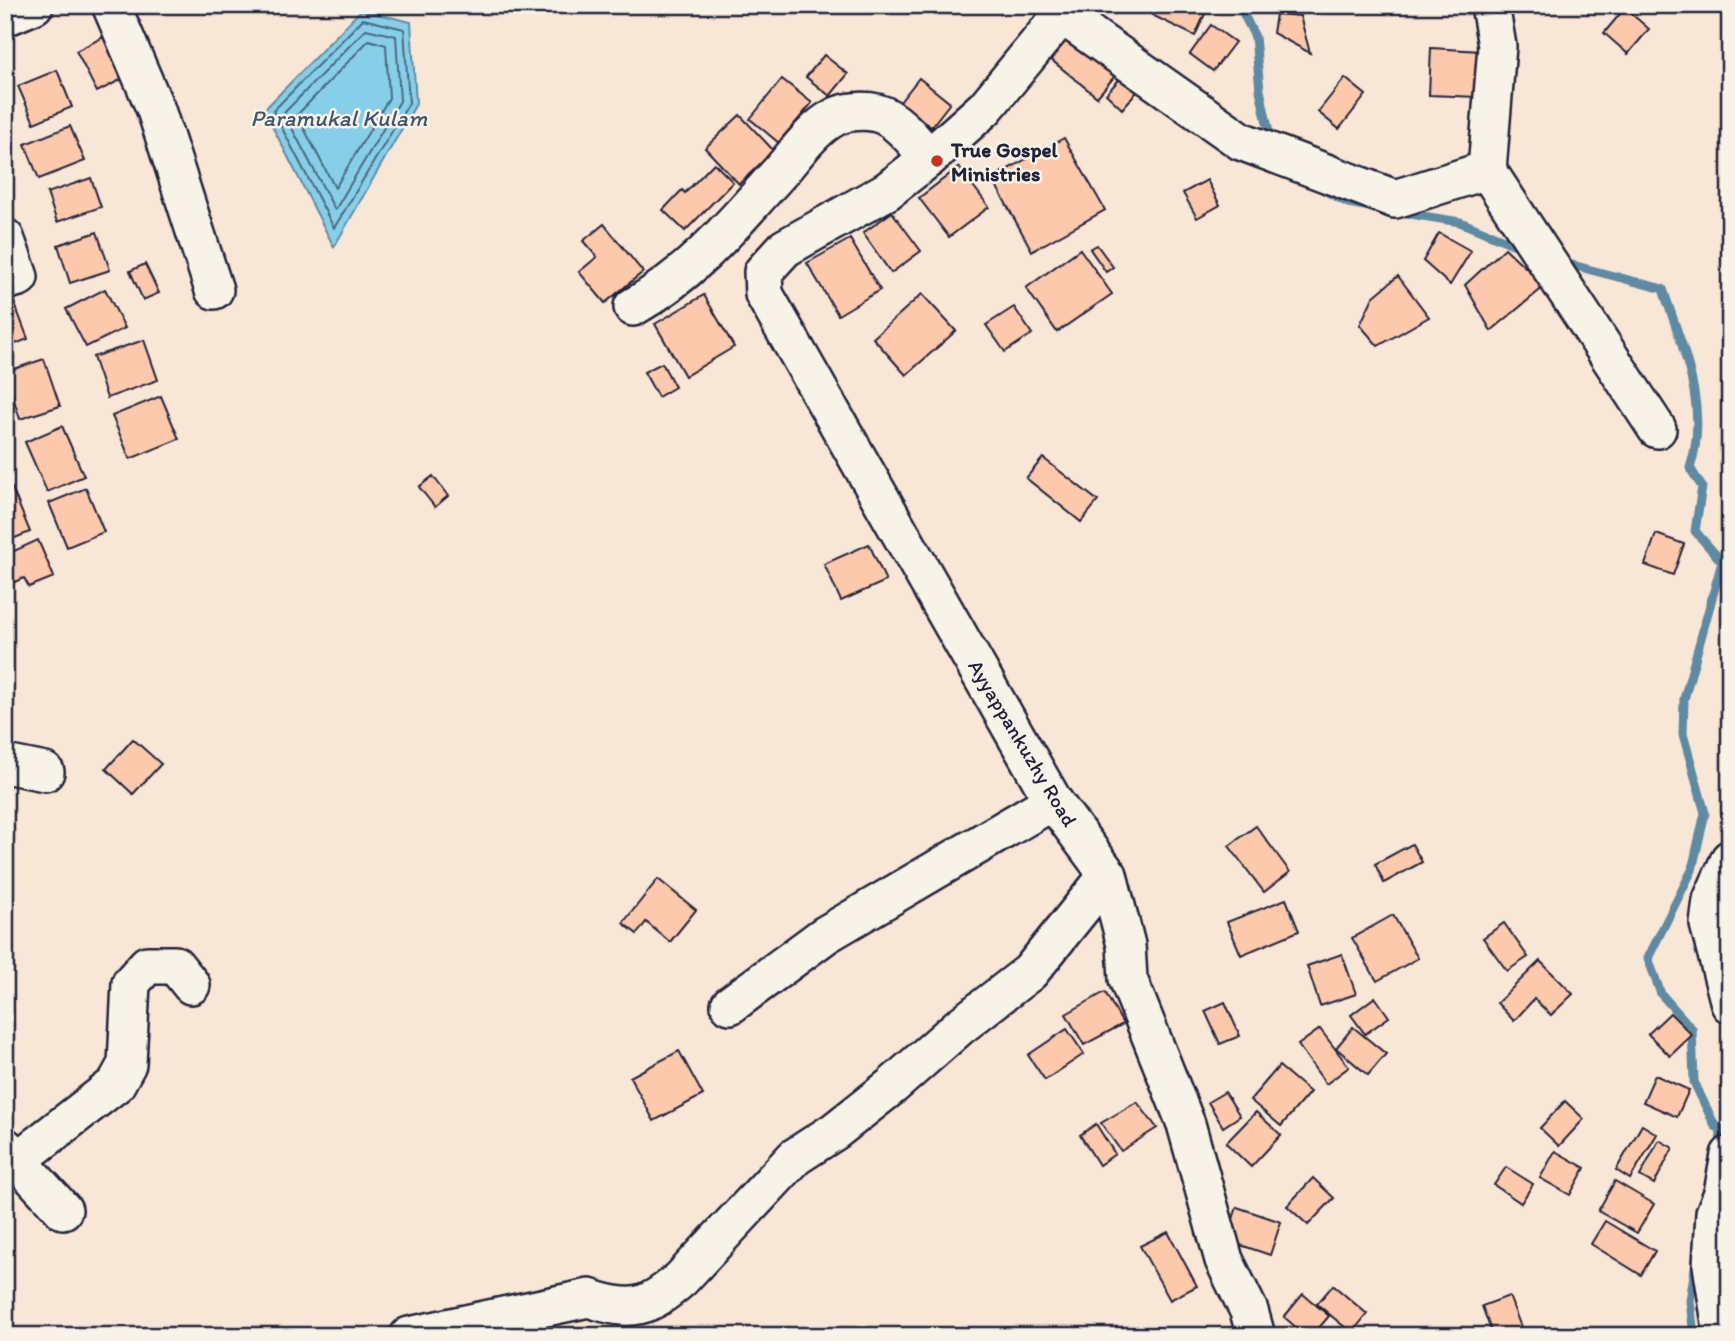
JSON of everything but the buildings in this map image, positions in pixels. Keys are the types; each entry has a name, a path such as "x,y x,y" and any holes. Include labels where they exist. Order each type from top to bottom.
{"street":[{"path":"5,17 34,5"},
{"path":"111,5 156,110 214,290"},
{"path":"1490,5 1497,46 1487,170 1657,429"},
{"path":"1066,10 1241,141 1395,199 1487,170"},
{"name":"Ayyappankuzhy Road","path":"1066,10 985,108 929,158 887,191 785,248 763,272 764,294 1053,800 1108,875"},
{"path":"634,307 670,285 706,254 793,156 834,117 858,112 877,113 898,127 929,158"},
{"path":"5,238 19,277 5,281"},
{"path":"5,764 45,772"},
{"path":"730,1005 825,935 1053,800"},
{"path":"1730,859 1712,900 1709,924 1730,1004"},
{"path":"409,1336 589,1298 613,1307 648,1304 660,1297 681,1279 794,1157 835,1131 892,1086 959,1027 1030,972 1108,875"},
{"path":"1108,875 1126,945 1128,979 1186,1124 1223,1260 1249,1311 1256,1336"},
{"path":"63,1210 11,1153 116,1084 127,1064 131,983 147,965 175,965 191,985"},
{"path":"1723,1336 1712,1265 1714,1213 1723,1192 1730,1155"}],"water":[{"name":"Paramukal Kulam","path":"361,10 411,22 416,104 334,247 264,110"}],"waterway":[{"path":"1239,5 1255,37 1260,90 1271,142"},
{"path":"1322,189 1348,203 1370,207"},
{"path":"1398,212 1460,222 1525,249"},
{"path":"1561,262 1663,289 1691,377 1697,422 1690,468 1702,487 1695,531 1722,562 1684,699 1683,734 1705,813 1692,870 1648,958 1661,994 1692,1029 1694,1082 1715,1126 1721,1129 1720,1149"},
{"path":"1694,1336 1690,1301 1696,1261"}],"place":[{"name":"True Gospel Ministries","path":"937,161"}]}
